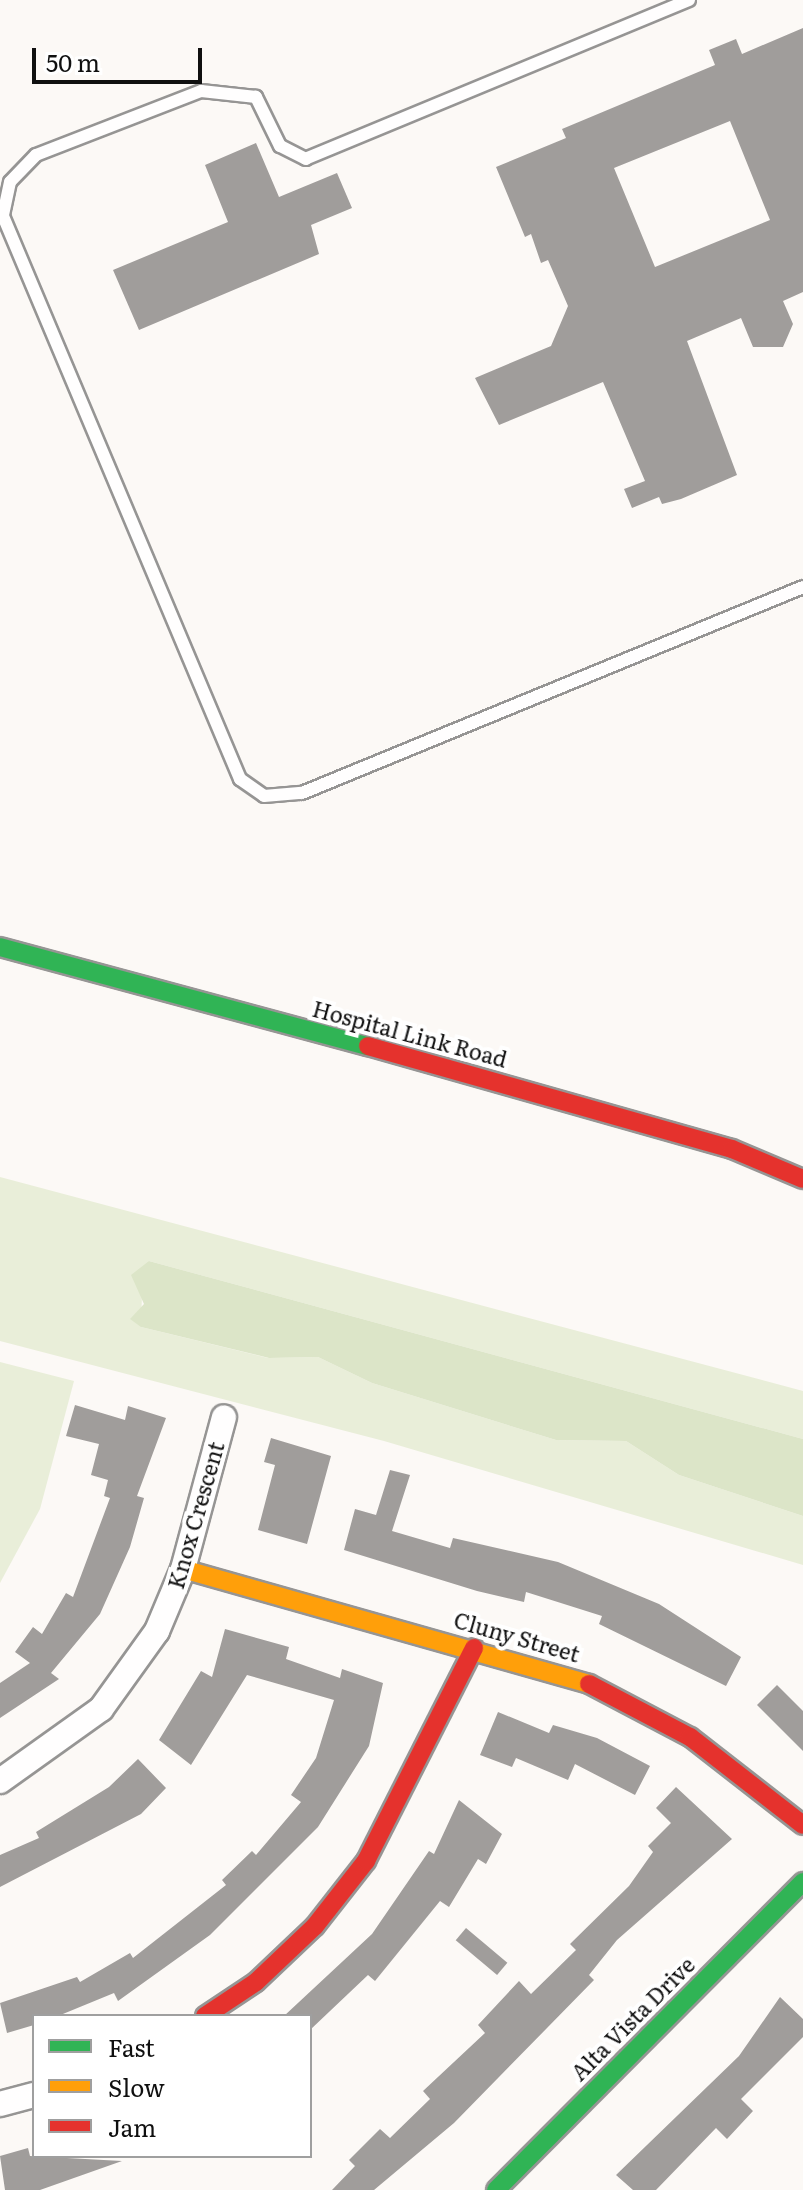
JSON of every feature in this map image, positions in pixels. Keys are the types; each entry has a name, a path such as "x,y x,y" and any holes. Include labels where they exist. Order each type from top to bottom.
{"street":[{"name":"Hospital Link Road","path":"0,947 587,1106 732,1149 803,1179"},
{"name":"Knox Crescent","path":"0,1781 101,1709 157,1631 183,1569 224,1417"},
{"name":"Cluny Street","path":"183,1569 474,1648 603,1688 690,1737 803,1825"},
{"path":"208,2014 256,1982 315,1926 366,1861 474,1648"},
{"name":"Alta Vista Drive","path":"496,2190 803,1882"},
{"path":"0,2104 32,2096"}],"lane":[{"path":"689,0 306,159 280,146 256,97 201,91 36,155 10,182 3,216 240,779 264,796 302,793 803,587"}],"green space":[{"path":"0,1177 803,1391 803,1439 149,1261 142,1293 141,1327 268,1358 318,1357 372,1383 556,1440 626,1441 679,1475 803,1516 803,1565 384,1441 0,1341"},
{"path":"149,1261 803,1439 803,1516 679,1475 626,1441 556,1440 372,1383 318,1357 269,1358 141,1327 130,1319 144,1304 131,1275"},
{"path":"0,1362 74,1381 40,1509 0,1583"}],"building":[{"path":"803,28 803,292 783,301 793,324 783,347 753,347 741,318 687,341 737,475 681,499 662,504 659,497 632,508 624,489 645,481 603,382 499,425 475,378 551,346 568,306 548,260 541,263 531,234 525,237 496,167 566,138 562,129 715,65 709,50 736,39 742,54","holes":["730,121 770,220 655,267 614,168"]},
{"path":"256,143 279,197 337,173 352,208 311,225 319,254 139,330 113,270 228,222 205,165"},
{"path":"75,1405 125,1420 128,1406 166,1418 137,1496 144,1498 130,1547 100,1614 51,1673 59,1679 0,1718 0,1683 30,1663 15,1652 33,1627 42,1634 66,1593 73,1597 110,1498 104,1496 108,1480 91,1475 99,1444 66,1436"},
{"path":"271,1438 331,1456 307,1544 258,1530 275,1465 264,1462"},
{"path":"390,1470 410,1475 392,1531 450,1548 453,1538 558,1562 659,1604 741,1657 726,1686 599,1624 602,1616 526,1592 524,1602 477,1591 344,1550 355,1509 376,1515"},
{"path":"225,1629 289,1647 286,1659 340,1678 342,1669 383,1683 369,1746 318,1827 210,1935 118,2001 114,1993 63,2014 32,2014 32,2026 7,2033 0,2003 77,1977 80,1982 130,1953 133,1958 226,1885 222,1880 252,1851 256,1855 301,1802 291,1795 316,1758 334,1700 247,1675 191,1765 159,1740 201,1671 212,1677"},
{"path":"777,1685 803,1711 803,1751 757,1705"},
{"path":"498,1712 549,1733 553,1725 597,1738 650,1766 635,1795 575,1764 568,1780 516,1758 512,1767 480,1755"},
{"path":"138,1759 166,1788 141,1814 0,1887 0,1855 39,1838 36,1832 109,1787"},
{"path":"676,1787 732,1839 617,1940 589,1975 594,1980 454,2123 374,2190 332,2190 355,2166 349,2160 380,2129 390,2138 430,2099 423,2091 485,2033 478,2025 519,1981 531,1994 576,1950 570,1944 629,1886 653,1852 648,1846 671,1823 656,1808"},
{"path":"459,1800 502,1834 486,1864 478,1859 449,1907 440,1901 375,1981 368,1975 312,2028 312,2014 286,2014 372,1934 429,1851 434,1854"},
{"path":"466,1928 507,1963 497,1975 456,1940"},
{"path":"780,1997 803,2019 803,2037 741,2099 753,2111 727,2139 716,2128 656,2190 633,2190 616,2175 739,2056"},
{"path":"28,2148 32,2158 122,2161 40,2190 5,2190 0,2156"}],"traffic: fast":[{"path":"0,947 368,1046"},
{"path":"496,2190 803,1882"}],"traffic: slow":[{"path":"183,1569 589,1684"}],"traffic: jam":[{"path":"368,1046 732,1149 803,1179"},
{"path":"208,2014 256,1982 315,1926 366,1861 474,1648"},
{"path":"589,1684 690,1737 803,1825"}]}
